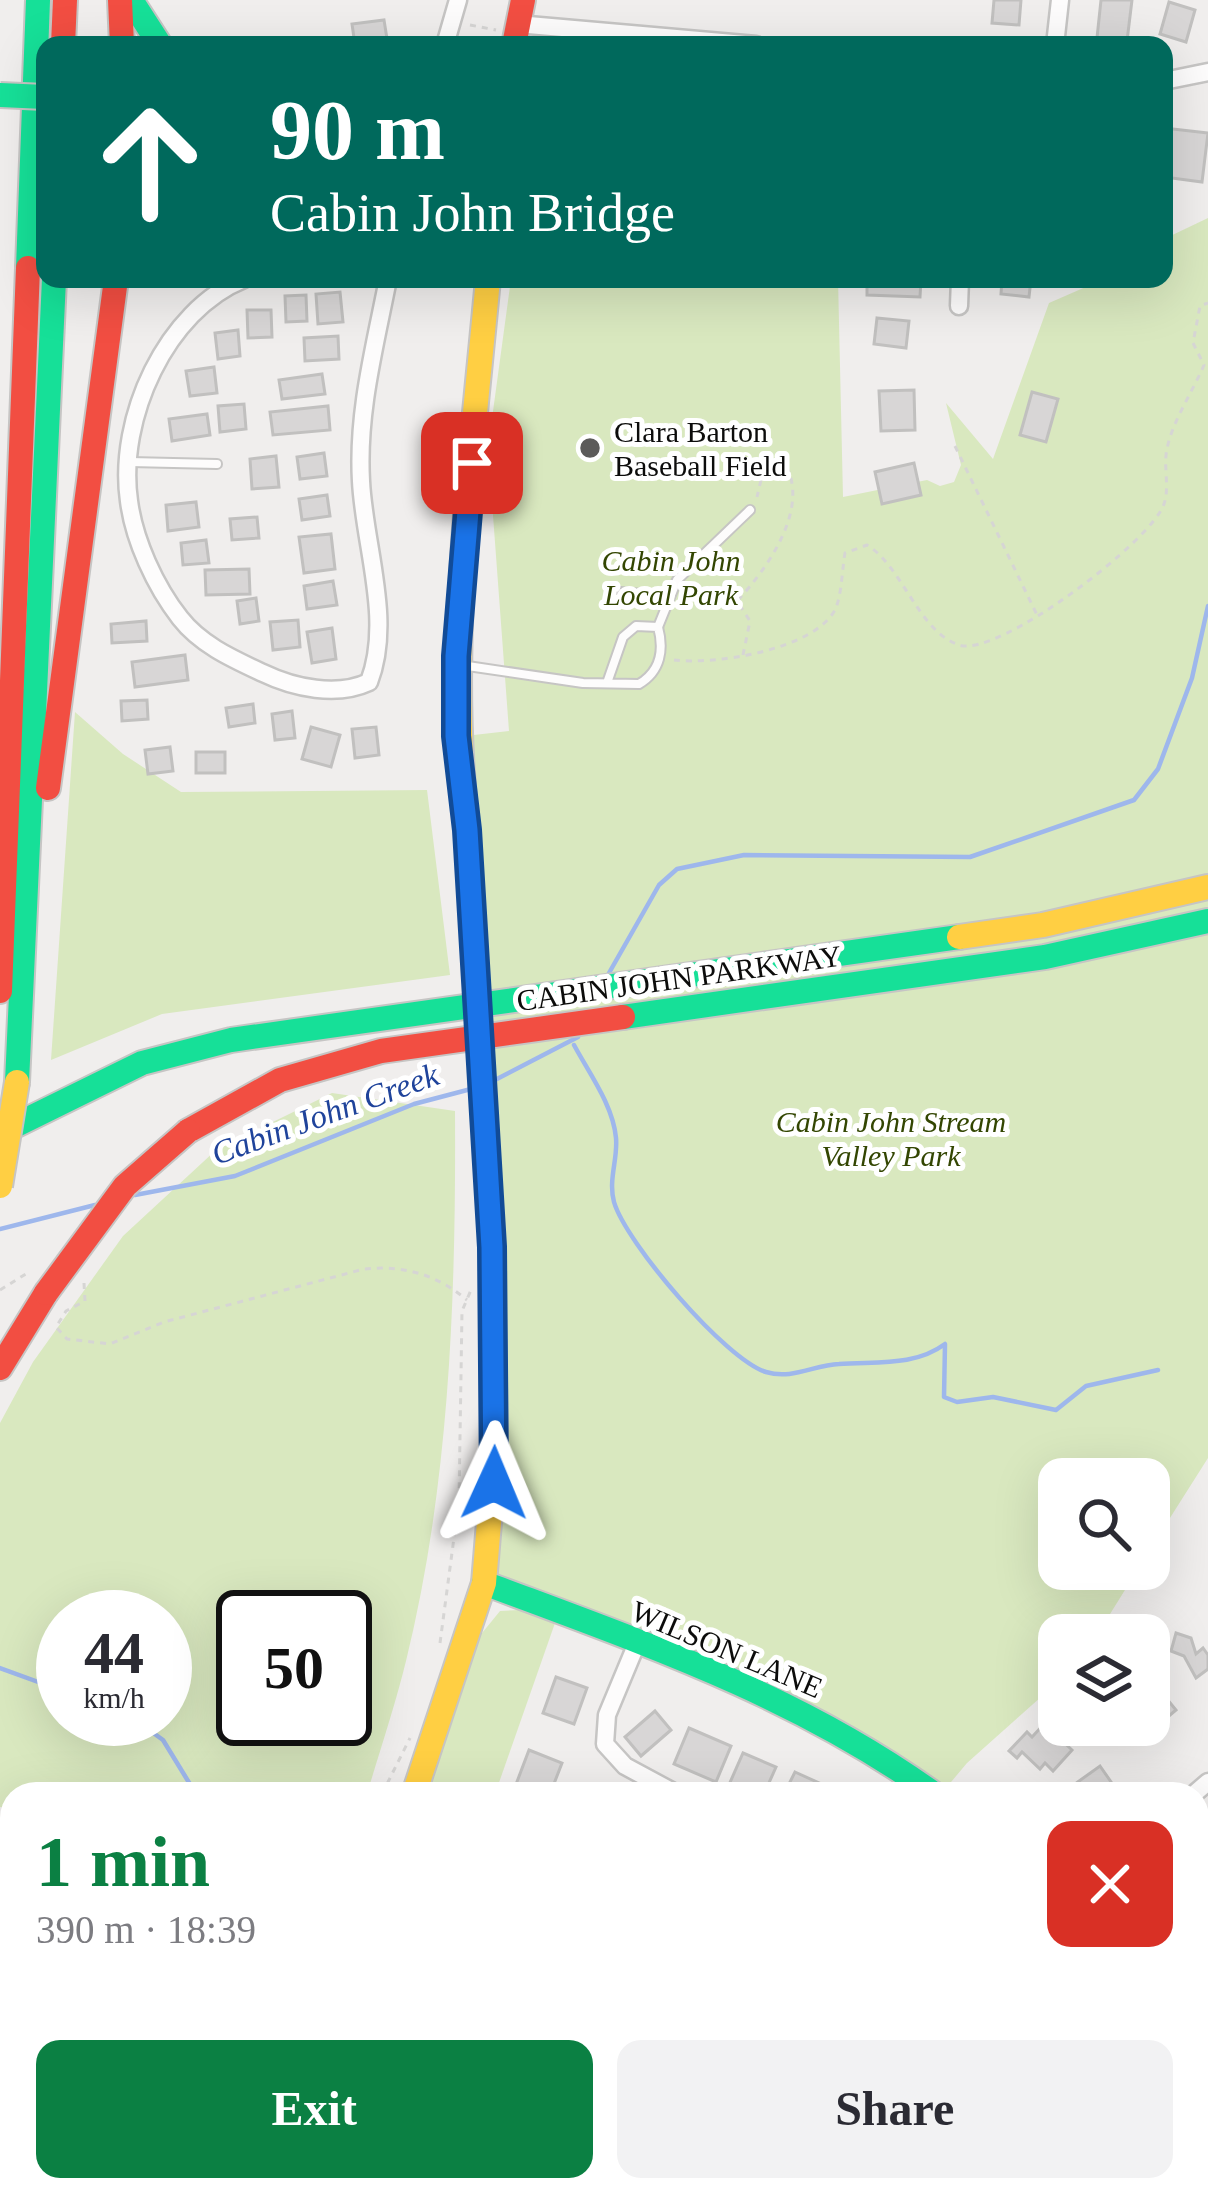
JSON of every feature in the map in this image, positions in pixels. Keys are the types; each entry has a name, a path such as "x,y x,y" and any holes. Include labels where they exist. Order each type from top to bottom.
{"main road":[{"path":"37,36 38,0"},
{"path":"63,36 64,0"},
{"path":"120,0 122,36"},
{"path":"131,0 154,36"},
{"path":"0,991 36,50"},
{"path":"0,95 36,97"},
{"path":"0,1186 16,1082 30,887 54,288"},
{"path":"30,887 79,584 115,288"},
{"path":"418,1782 484,1583 494,1483 492,1247 467,830 458,767 456,666 487,288"},
{"path":"0,614 10,705"},
{"name":"CABIN JOHN PARKWAY","path":"0,1133 98,1081 160,1058 231,1040 1043,925 1208,887"},
{"name":"CABIN JOHN PARKWAY","path":"0,1368 46,1293 125,1186 188,1131 308,1069 430,1043 1045,957 1208,921"},
{"name":"WILSON LANE","path":"484,1583 800,1710 888,1757 919,1782"}],"street":[{"path":"448,36 458,0"},
{"path":"1055,36 1060,0"},
{"path":"513,25 647,36"},
{"path":"1173,79 1208,72"},
{"path":"226,288 207,297 170,336 132,436 128,499 146,561 180,619 217,651 277,680 349,691 369,682 376,662 361,441 386,288"},
{"path":"959,306 960,288"},
{"path":"638,1643 607,1715 605,1744 625,1766 655,1782"}],"lane":[{"path":"130,462 217,464"},
{"path":"456,666 639,684 650,678 659,658 658,627 677,580 750,510"},
{"path":"607,682 623,637 636,626 658,627"}],"path":[{"path":"467,25 513,25"},
{"path":"659,658 742,657 816,629 835,609 845,553 867,545 884,555 922,611 955,644 969,646 1038,616 1116,561 1164,506 1167,446 1204,365 1193,343 1200,306 1208,303"},
{"path":"955,446 1038,616"},
{"path":"742,657 750,621 737,601 762,574 785,528 791,489 784,462 765,463 750,510"},
{"path":"83,1281 88,1290 85,1301 66,1311 56,1327 67,1339 86,1343 110,1344 164,1322 364,1269 391,1266 424,1274 467,1300"},
{"path":"440,1647 459,1500 462,1311 471,1278"},
{"path":"388,1782 417,1722"}],"green space":[{"name":"Cabin John Stream Valley Park","path":"1208,218 1208,1458 1170,1518 1170,1458 1038,1458 1038,1590 1125,1590 1110,1614 1038,1614 1038,1700 951,1782 924,1782 888,1757 484,1583 494,1483 456,737 509,731 488,448 510,288 838,288 843,497 927,480 940,486 954,482 961,465 946,403 993,459 1049,303 1083,288 1173,288 1173,235"},
{"path":"75,712 123,754 181,792 427,790 450,975 162,1014 51,1060"},
{"path":"332,1093 455,1111 452,1319 441,1457 421,1594 371,1782 0,1782 0,1423 33,1362 123,1236 216,1150"},
{"path":"521,1610 555,1623 499,1782 427,1782 478,1638 500,1611"}],"building":[{"path":"994,0 1021,0 1019,25 992,23"},
{"path":"1101,0 1132,0 1128,36 1097,36"},
{"path":"1169,2 1195,10 1186,42 1160,34"},
{"path":"384,20 387,36 354,36 352,24"},
{"path":"1173,129 1208,133 1202,182 1173,178"},
{"path":"867,288 920,288 920,297 867,295"},
{"path":"1001,288 1030,288 1029,297 1001,294"},
{"path":"340,292 343,322 318,324 316,294"},
{"path":"306,295 307,321 286,322 285,296"},
{"path":"247,310 271,310 272,337 248,338"},
{"path":"877,318 909,321 906,348 874,344"},
{"path":"238,330 240,356 218,359 215,333"},
{"path":"338,336 339,359 305,361 304,338"},
{"path":"214,367 217,393 190,396 186,371"},
{"path":"322,374 325,394 282,399 279,380"},
{"path":"914,390 915,430 881,431 879,391"},
{"path":"1032,392 1058,399 1046,442 1020,435"},
{"path":"244,404 246,429 220,432 218,406"},
{"path":"328,406 330,430 273,435 270,412"},
{"path":"207,414 210,435 172,441 169,419"},
{"path":"324,453 327,476 300,479 297,457"},
{"path":"276,456 279,487 252,489 250,459"},
{"path":"914,463 921,495 882,504 875,472"},
{"path":"327,495 330,516 302,520 299,499"},
{"path":"196,502 199,527 168,531 166,505"},
{"path":"257,517 259,538 232,540 230,519"},
{"path":"331,534 335,569 304,573 299,537"},
{"path":"206,540 209,563 183,565 181,543"},
{"path":"249,569 250,594 206,595 205,570"},
{"path":"333,581 337,605 307,609 304,586"},
{"path":"615,587 638,589 637,605 614,604"},
{"path":"256,598 259,621 240,624 237,601"},
{"path":"298,620 300,647 273,650 270,622"},
{"path":"146,621 147,641 112,643 111,624"},
{"path":"332,628 336,659 312,663 307,632"},
{"path":"185,655 188,680 135,687 132,662"},
{"path":"147,700 148,719 122,721 121,701"},
{"path":"253,704 255,723 229,727 226,708"},
{"path":"292,711 295,738 275,740 272,714"},
{"path":"311,727 340,735 331,767 302,759"},
{"path":"376,727 379,755 355,758 352,729"},
{"path":"170,747 173,771 148,774 145,750"},
{"path":"196,752 225,752 225,773 196,773"},
{"path":"1176,1633 1191,1638 1196,1654 1203,1648 1208,1655 1208,1669 1196,1678 1184,1656 1171,1651"},
{"path":"556,1677 587,1688 574,1724 543,1713"},
{"path":"655,1711 671,1730 641,1756 625,1737"},
{"path":"689,1728 731,1746 716,1782 674,1764"},
{"path":"1038,1730 1038,1746 1072,1750 1053,1771 1045,1763 1040,1769 1022,1752 1017,1758 1009,1751 1027,1732 1032,1737"},
{"path":"529,1750 562,1763 555,1782 517,1782"},
{"path":"743,1753 776,1767 769,1782 730,1782"},
{"path":"1100,1766 1111,1782 1078,1782"},
{"path":"795,1772 817,1782 790,1782"}],"waterway":[{"name":"Cabin John Creek","path":"609,973 659,885 677,869 744,855 970,857 1134,800 1158,769 1192,678 1208,606"},
{"name":"Cabin John Creek","path":"493,1081 578,1037"},
{"path":"574,1045 614,1126 612,1194 622,1221 679,1298 748,1363 785,1374 830,1365 907,1360 945,1344 944,1397 957,1402 993,1397 1056,1410 1086,1386 1158,1370"},
{"name":"Cabin John Creek","path":"135,1195 235,1176 414,1104 471,1089"},
{"name":"Cabin John Creek","path":"0,1229 95,1205"},
{"path":"0,1668 36,1681"},
{"path":"167,1746 189,1782"}],"traffic: fast":[{"path":"37,36 38,0"},
{"path":"131,0 154,36"},
{"path":"28,268 36,54"},
{"path":"0,95 36,97"},
{"path":"17,1082 54,288"},
{"path":"623,1017 1045,957 1208,921"},
{"path":"0,1133 142,1063 231,1040 959,937"},
{"path":"484,1583 773,1699 916,1782"}],"traffic: slow":[{"path":"467,830 461,761 460,623 487,288"},
{"path":"959,937 1043,925 1208,887"},
{"path":"0,1186 17,1082"},
{"path":"418,1782 484,1583 495,1450 492,1247"}],"traffic: jam":[{"path":"63,36 65,0"},
{"path":"120,0 122,36"},
{"path":"516,36 523,0"},
{"path":"0,991 28,268"},
{"path":"48,788 115,288"},
{"path":"467,830 492,1247"},
{"path":"188,1131 280,1080 381,1051 623,1017"},
{"path":"46,1293 125,1186 188,1131"},
{"path":"0,1368 46,1293"}],"place":[{"name":"Clara Barton Baseball Field","path":"590,448"}],"route":[{"path":"472,463 456,656 456,736 467,830 492,1247 494,1483"}],"park label":[{"name":"Cabin John Local Park","path":"671,577"}]}
